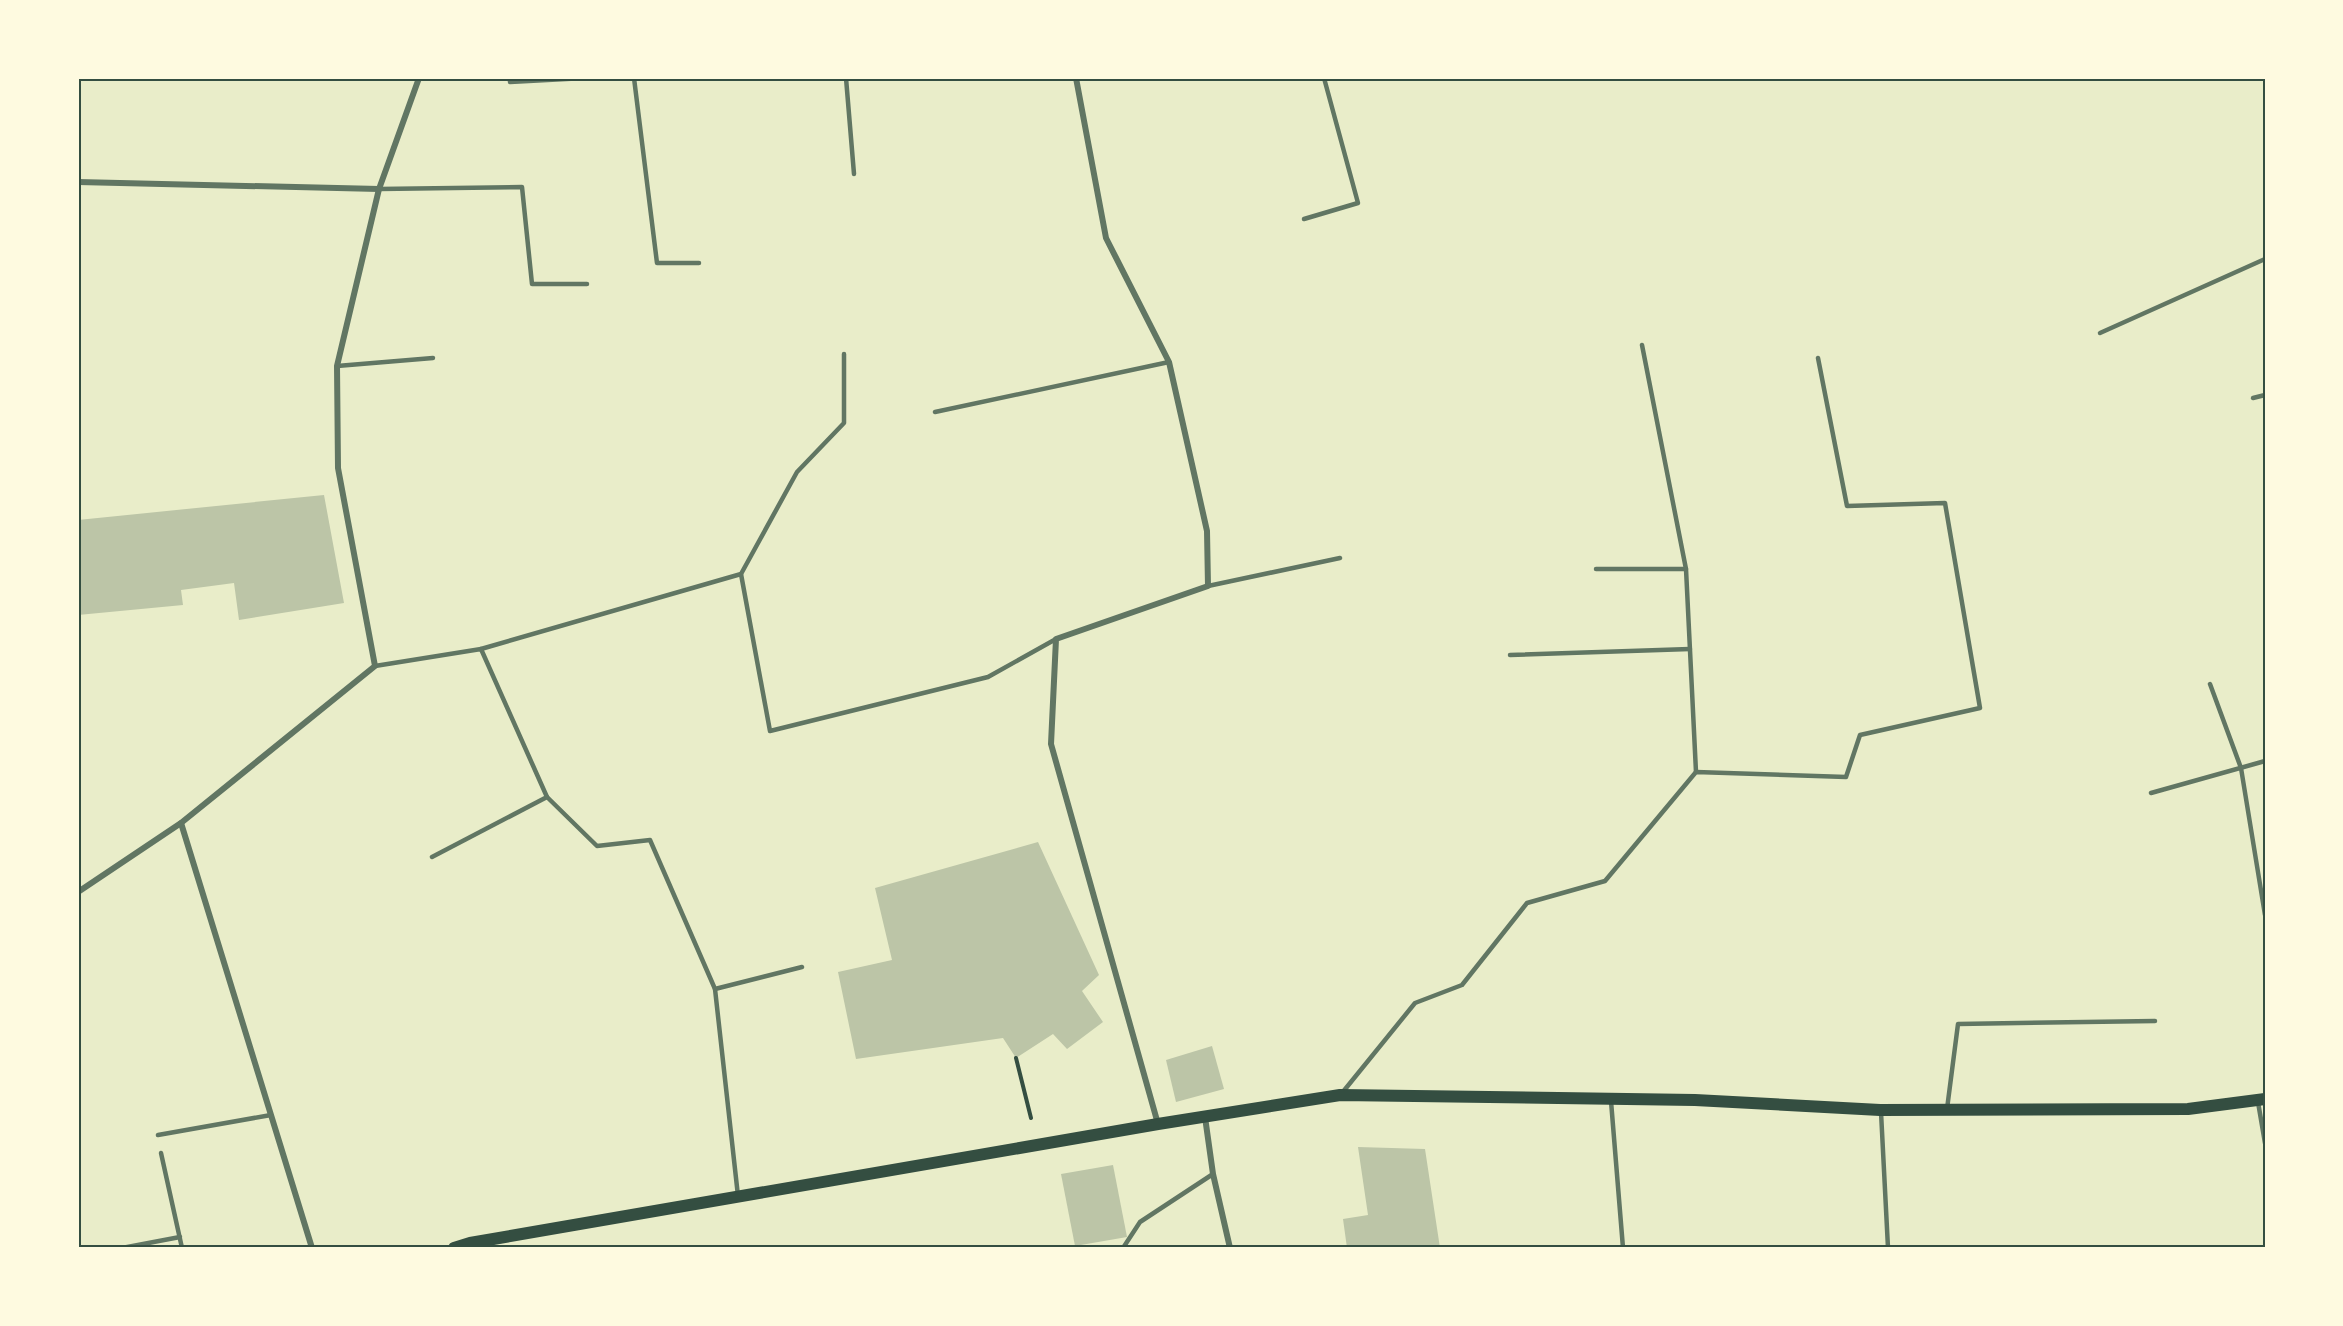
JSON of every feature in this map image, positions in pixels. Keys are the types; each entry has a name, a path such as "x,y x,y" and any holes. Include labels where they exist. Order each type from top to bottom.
{"main road":[{"path":"454,1248 470,1243 738,1196 1340,1095 1695,1100 1881,1110 2188,1108 2261,1099"}],"street":[{"path":"78,892 181,823 375,666 338,468 337,366 379,189 419,78"},
{"path":"1076,78 1106,237 1169,362 1207,531 1208,586 1056,639 1052,744 1158,1124"},
{"path":"78,182 379,189"},
{"path":"181,823 312,1248"},
{"path":"1204,1117 1230,1248"}],"lane":[{"path":"510,78 510,82 585,78"},
{"path":"634,78 657,263 699,263"},
{"path":"846,78 854,174"},
{"path":"1304,219 1358,203 1324,78"},
{"path":"379,189 522,187 532,284 587,284"},
{"path":"2100,333 2265,259"},
{"path":"1340,1095 1415,1003 1462,985 1527,903 1605,881 1696,771 1686,569 1642,345"},
{"path":"844,354 844,423 797,472 741,574 770,731 988,677 1056,639"},
{"path":"337,366 433,358"},
{"path":"1696,771 1846,777 1860,735 1980,708 1945,503 1847,506 1818,358"},
{"path":"935,412 1169,362"},
{"path":"2253,398 2265,395"},
{"path":"1208,586 1340,558"},
{"path":"1596,569 1686,569"},
{"path":"375,666 481,649 741,574"},
{"path":"481,649 548,797 597,846 650,840 715,989 738,1196"},
{"path":"1510,655 1690,649"},
{"path":"2210,684 2241,768 2265,915"},
{"path":"2151,793 2265,761"},
{"path":"432,857 548,797"},
{"path":"715,989 802,967"},
{"path":"1947,1109 1958,1023 2155,1022"},
{"path":"2261,1099 2265,1143"},
{"path":"1611,1100 1623,1248"},
{"path":"1881,1110 1888,1248"},
{"path":"158,1135 270,1115"},
{"path":"161,1153 182,1248"},
{"path":"1123,1248 1140,1222 1214,1174"},
{"path":"122,1248 180,1237"}],"path":[{"path":"1016,1058 1038,1145"}],"building":[{"path":"324,495 344,603 239,620 234,583 181,590 183,605 78,615 78,520"},
{"path":"1038,842 1099,975 1082,991 1103,1022 1067,1049 1053,1034 1016,1058 1003,1038 856,1059 838,972 892,960 875,888"},
{"path":"1212,1046 1224,1089 1176,1102 1166,1060"},
{"path":"1358,1147 1425,1149 1440,1248 1347,1248 1343,1219 1368,1215"},
{"path":"1113,1165 1127,1237 1075,1246 1061,1174"}]}
